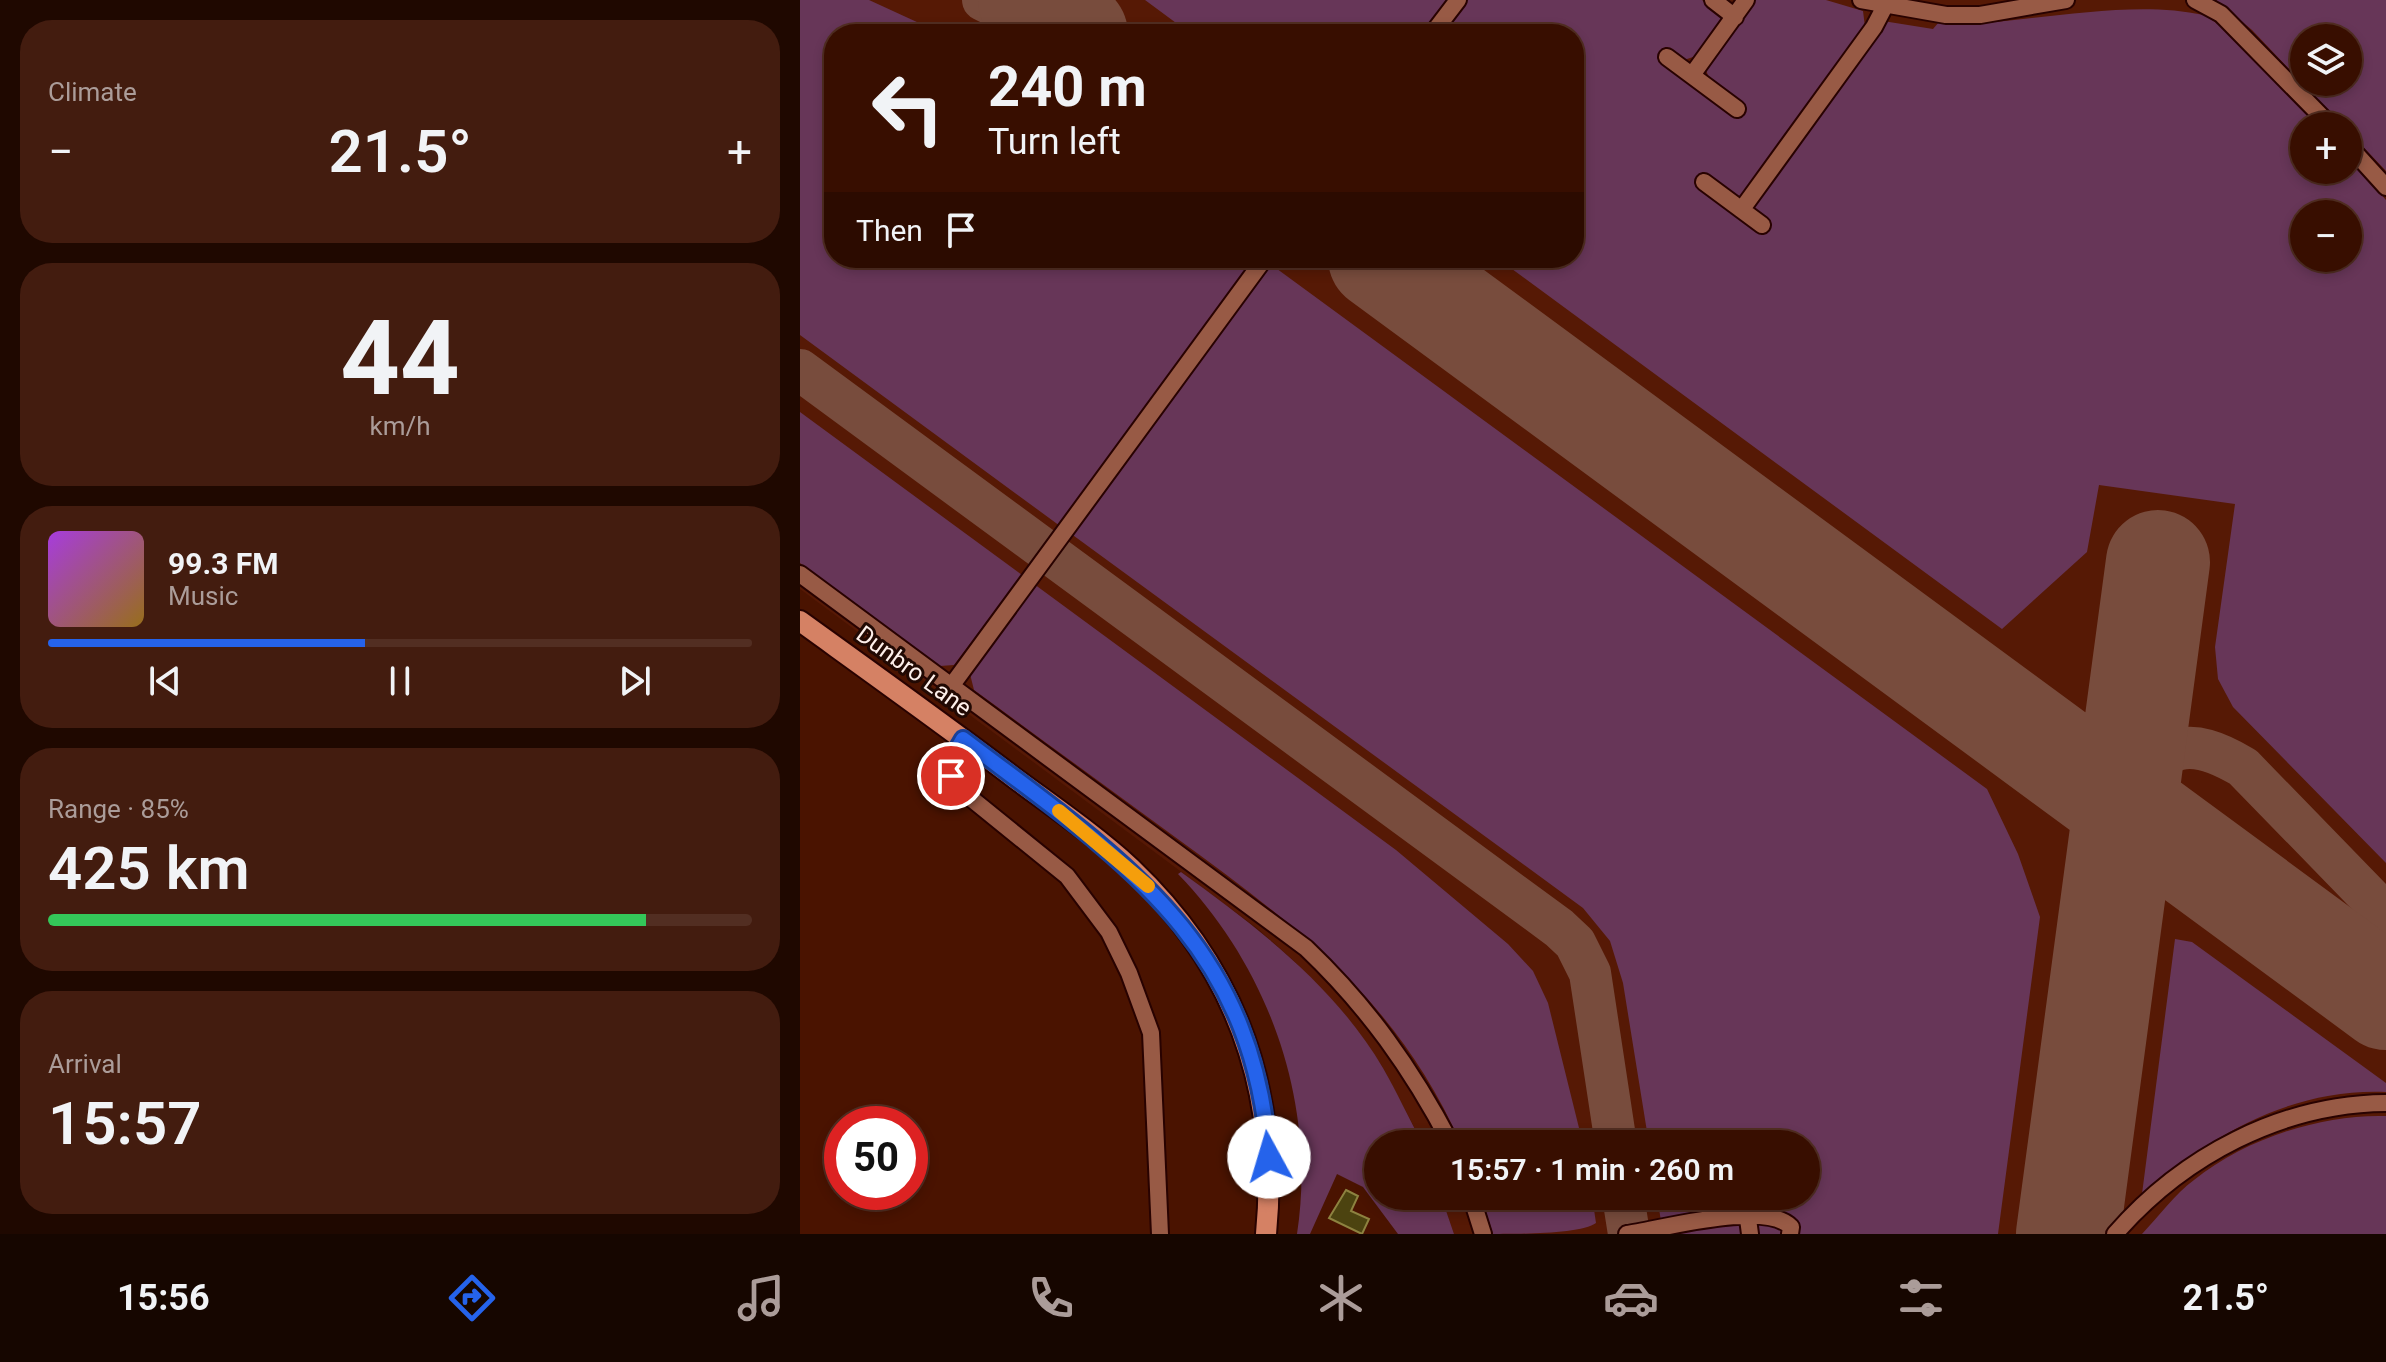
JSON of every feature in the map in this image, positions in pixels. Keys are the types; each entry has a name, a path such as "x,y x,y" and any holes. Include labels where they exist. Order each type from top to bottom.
{"main road":[{"name":"Dunbro Lane","path":"800,621 963,739 1129,867 1170,908 1207,957 1240,1021 1261,1092 1271,1182 1266,1234"}],"lane":[{"path":"1440,24 1458,0"},
{"path":"1713,0 1735,17"},
{"path":"1692,75 1746,0"},
{"path":"1861,0 1946,15 1980,15 2066,0"},
{"path":"2195,0 2221,14 2317,112"},
{"path":"1742,209 1874,27 1885,6"},
{"path":"1667,57 1737,109"},
{"path":"2362,160 2386,187"},
{"path":"1704,182 1762,225"},
{"path":"952,685 1258,268"},
{"path":"800,574 1306,948 1350,990 1387,1037 1424,1091 1444,1130"},
{"path":"963,739 949,763 951,776 962,791 1067,876 1109,932 1129,973 1151,1033 1160,1234"},
{"path":"2115,1234 2144,1201 2207,1154 2278,1121 2355,1103 2386,1103"},
{"path":"1475,1210 1483,1234"},
{"path":"1746,1210 1750,1234"},
{"path":"1627,1234 1747,1215 1786,1222 1791,1227 1790,1234"}],"shaded area":[{"path":"800,0 2268,0 2290,50 2290,96 2331,96 2361,112 2290,112 2290,184 2362,184 2362,112 2386,125 2386,1234 1454,1234 1446,1210 1820,1210 1820,1130 1416,1130 1382,1066 1342,1011 1257,928 800,589"},
{"path":"800,0 869,0 921,24 824,24 824,268 1248,268 1060,526 800,335"},
{"path":"1145,0 1448,0 1430,24 1177,24"},
{"path":"1465,0 1702,0 1724,19 1699,55 1681,61 1710,81 1706,70 1709,61 1752,0 1826,0 1863,11 1865,27 1746,195 1738,198 1700,189 1759,232 1754,201 1883,21 1933,29 1939,22 1982,23 2150,9 2204,15 2233,36 2304,112 2290,112 2290,184 2362,184 2362,173 2386,200 2386,863 2233,707 2218,679 2215,647 2235,504 2099,485 2087,552 2002,629 1511,268 1584,268 1584,24 1447,24"},
{"path":"2216,0 2386,0 2386,171 2362,146 2362,112 2330,112 2315,96 2362,96 2362,24 2290,24 2290,70 2252,30"},
{"path":"1265,268 1276,268 1987,789 2018,854 2040,917 1998,1234 1663,1234 1659,1210 1820,1210 1820,1130 1647,1130 1623,983 1610,941 1583,908 1070,533"},
{"path":"800,412 1022,575 954,665 940,666 800,563"},
{"path":"1034,584 1396,850 1508,944 1533,971 1548,1003 1580,1130 1454,1130 1407,1048 1375,1007 1340,970 1303,936 1220,870 974,690 970,674"},
{"path":"1181,872 1238,914 1318,984 1363,1038 1416,1130 1364,1130 1364,1188 1337,1174 1310,1234 1297,1234 1301,1185 1300,1136 1292,1087 1279,1040 1261,995 1238,951 1210,911 1178,874"},
{"path":"2175,939 2192,942 2386,1083 2386,1092 2318,1098 2255,1119 2196,1153 2142,1194"},
{"path":"2361,1116 2386,1116 2386,1234 2142,1234 2187,1186 2236,1152 2310,1125"},
{"path":"1380,1210 1446,1210 1454,1234 1398,1234"},
{"path":"1485,1210 1594,1210 1596,1223 1588,1227 1493,1234"}],"building":[{"path":"1346,1190 1358,1196 1351,1211 1369,1219 1362,1234 1329,1218"}],"taxiway":[{"path":"983,0 1031,24"},
{"path":"800,370 1559,928 1575,943 1590,973 1614,1130"},
{"path":"2127,794 2153,764 2178,749 2207,750 2223,757 2243,767 2386,914"},
{"path":"1625,1210 1629,1234"}],"runway":[{"path":"1030,0 1062,24"},
{"path":"1394,268 2386,998"},
{"path":"2068,1234 2158,562"}],"slow traffic":[{"path":"1059,811 1148,886"}],"route":[{"path":"951,776 949,763 963,739 1086,831 1129,867 1170,908 1207,957 1240,1021 1261,1092 1269,1157"}]}
